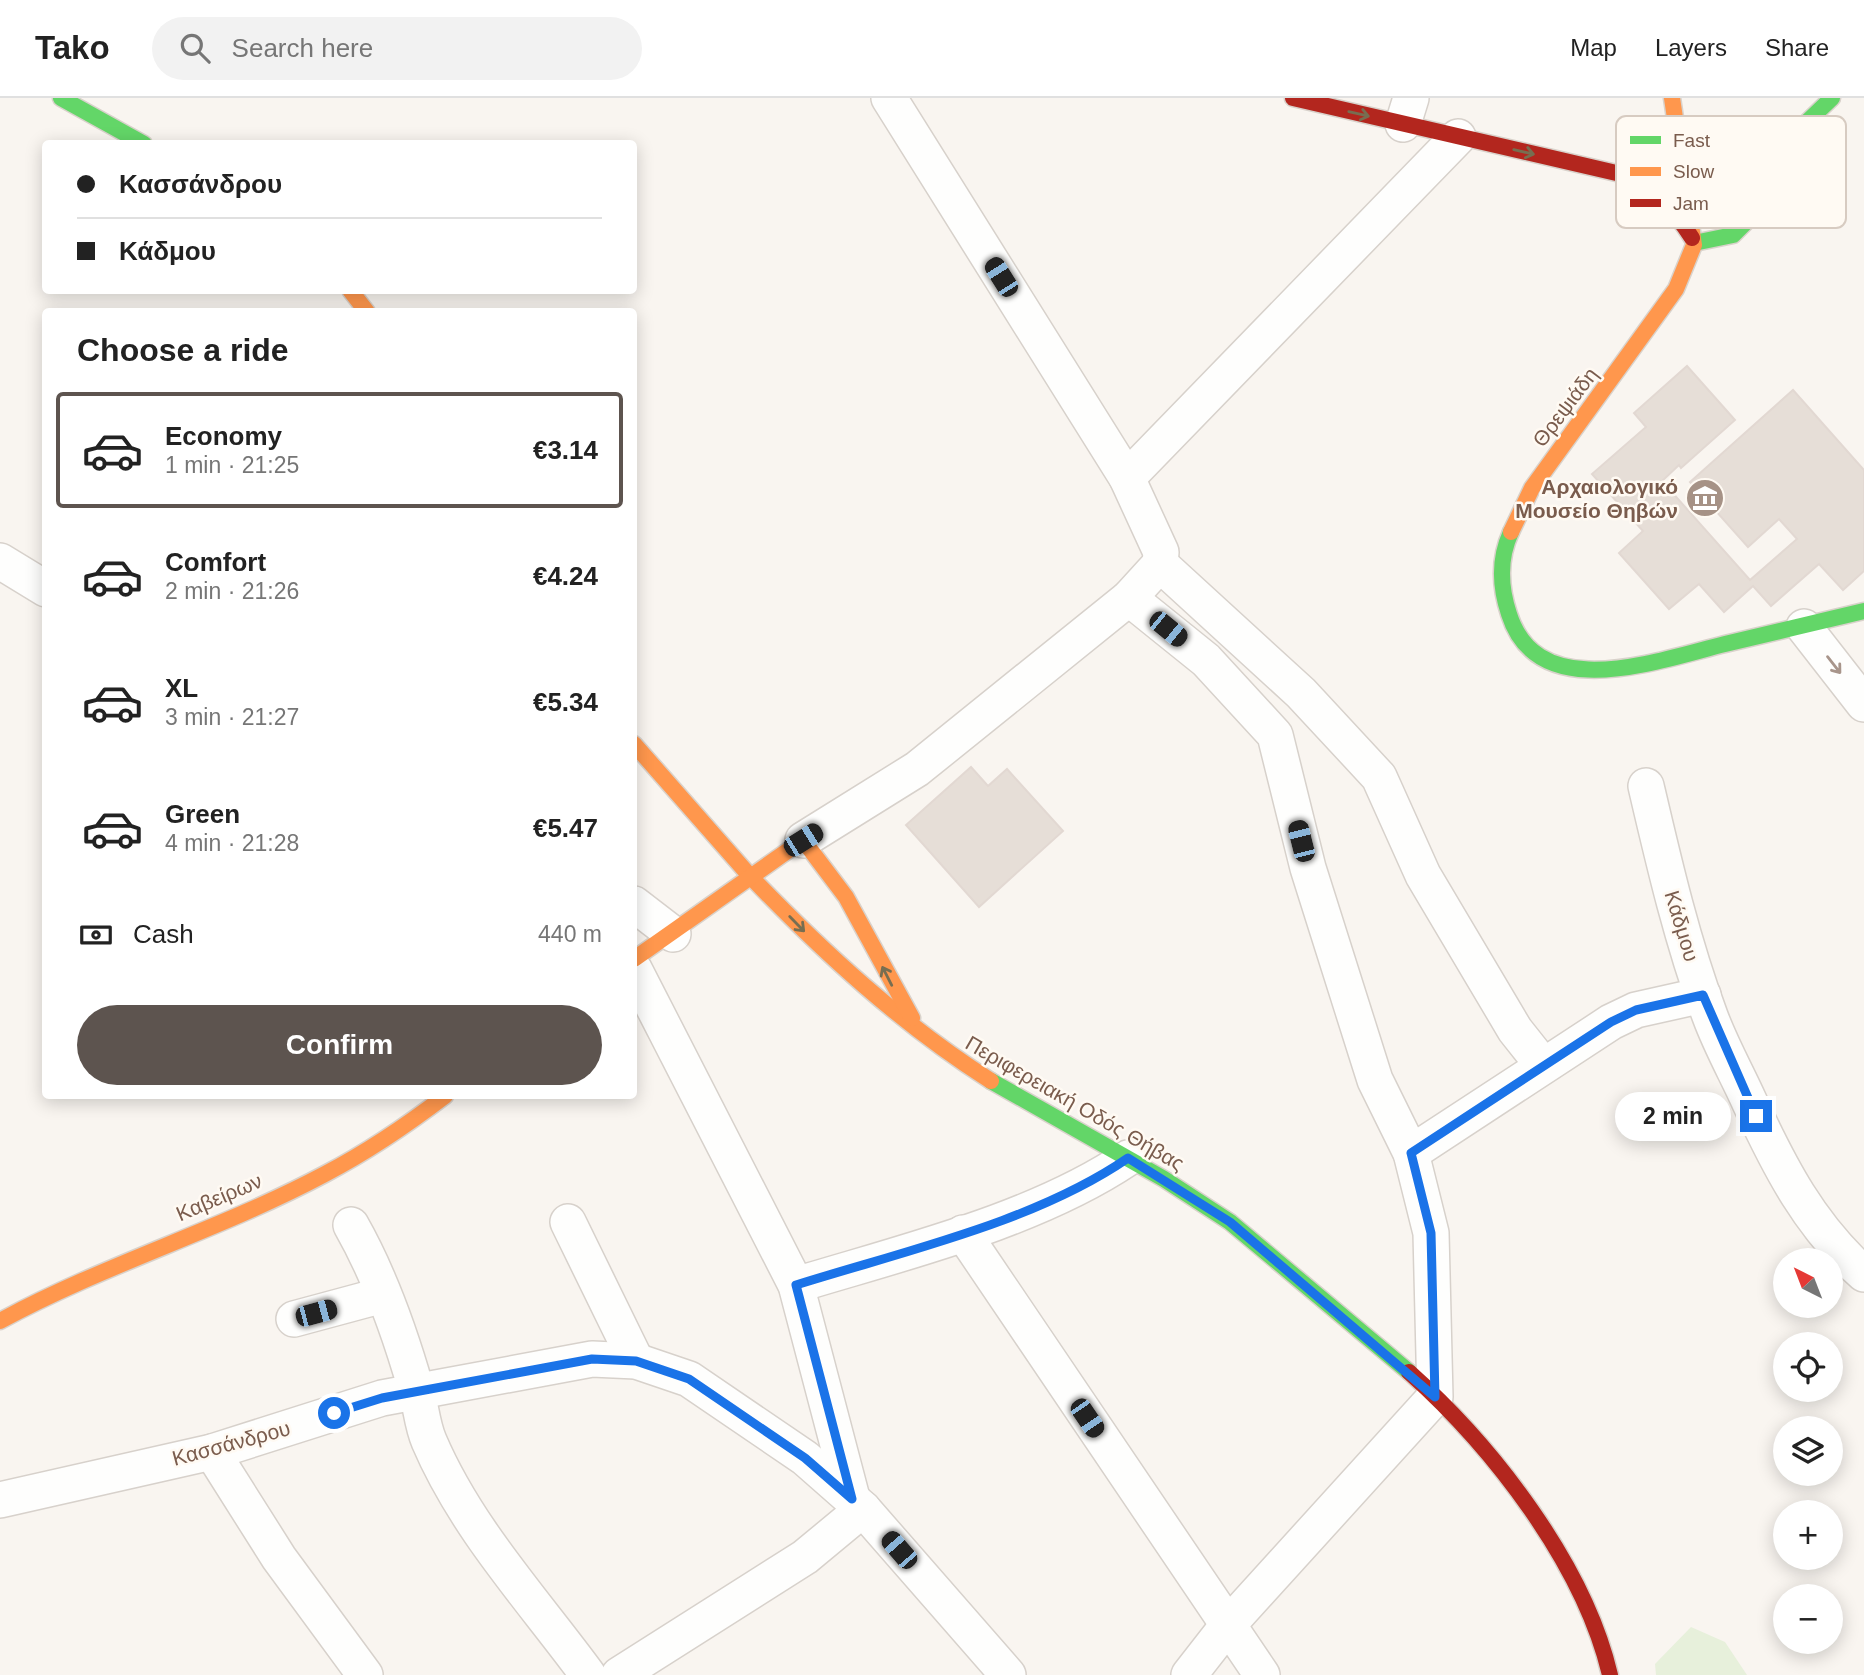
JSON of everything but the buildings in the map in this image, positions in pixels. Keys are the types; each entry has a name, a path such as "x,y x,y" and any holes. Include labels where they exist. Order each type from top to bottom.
{"main road":[{"path":"61,98 137,140"},
{"path":"1293,98 1407,111 1458,137 1616,173"},
{"path":"1672,98 1675,116"},
{"path":"1813,116 1832,98"},
{"path":"1685,228 1695,243"},
{"path":"1693,228 1695,243"},
{"path":"1695,243 1733,236 1740,228"},
{"name":"Θρεψιάδη","path":"1695,243 1662,312 1537,480 1507,536 1497,573 1503,615 1521,642 1547,663 1581,670 1617,670 1864,611"},
{"path":"353,294 364,308"},
{"name":"Περιφερειακή Οδός Θήβας","path":"638,760 835,965 874,999 962,1063 1128,1158 1230,1222 1435,1397 1497,1471 1554,1547 1586,1601 1608,1656 1610,1675"},
{"path":"637,957 803,840"},
{"name":"Περιφερειακή Οδός Θήβας","path":"803,840 851,906 891,984 923,1034"},
{"name":"Καβείρων","path":"0,1321 106,1268 307,1184 382,1140 441,1099"}],"street":[{"path":"803,840 916,769 1129,598 1160,564 1161,552 1128,478 889,98"},
{"path":"1128,478 1458,137"},
{"path":"0,561 42,587"},
{"path":"1160,564 1301,693 1379,777 1423,875 1515,1030 1542,1064"},
{"path":"1129,598 1206,660 1275,735 1308,868 1375,1080 1411,1153 1431,1233 1435,1397 1228,1625 1189,1675"},
{"path":"1804,626 1864,704"},
{"name":"Κάδμου","path":"1646,786 1674,902 1703,995 1779,1166 1808,1214 1842,1254 1864,1274"},
{"path":"637,906 673,934"},
{"path":"620,1675 805,1557 858,1504 796,1285 637,975"},
{"path":"1411,1153 1542,1064 1636,1010 1703,995"},
{"path":"796,1285 962,1233 1090,1184 1128,1158"},
{"path":"568,1222 636,1361"},
{"path":"351,1225 368,1255 383,1295 417,1391 428,1438 465,1509 589,1675"},
{"path":"962,1233 1262,1675"},
{"path":"294,1320 383,1295"},
{"name":"Κασσάνδρου","path":"0,1500 212,1452 382,1398 592,1359 636,1361 689,1379 805,1458 858,1504 1007,1675"},
{"path":"212,1452 278,1558 365,1675"}],"green space":[{"path":"1691,1627 1725,1642 1747,1675 1656,1675 1655,1664"}],"traffic: fast":[{"path":"61,98 137,140"},
{"path":"1813,116 1832,98"},
{"path":"1694,243 1733,235 1740,228"},
{"path":"1511,532 1504,552 1502,573 1509,614 1524,642 1546,660 1573,668 1603,670 1635,666 1864,611"},
{"path":"991,1081 1164,1179 1230,1222 1409,1372"}],"traffic: slow":[{"path":"1672,98 1675,116"},
{"path":"1511,532 1532,488 1676,289 1694,245 1691,228"},
{"path":"353,294 364,308"},
{"path":"637,747 749,875"},
{"path":"637,957 803,840 846,897 912,1018"},
{"path":"749,875 864,986 925,1035 991,1081"},
{"path":"0,1321 80,1282 245,1213 325,1174 386,1138 441,1099"}],"traffic: jam":[{"path":"1293,98 1616,173"},
{"path":"1685,228 1692,238"},
{"path":"1409,1372 1472,1435 1531,1510 1579,1591 1597,1633 1610,1675"}],"place":[{"name":"Αρχαιολογικό Μουσείο Θηβών","path":"1705,498"}],"route":[{"path":"334,1413 382,1398 592,1359 636,1361 689,1379 754,1426 805,1458 852,1499 796,1285 962,1233 1090,1184 1128,1158 1230,1222 1435,1397 1431,1233 1411,1153 1542,1064 1611,1022 1636,1010 1703,995 1710,1017 1756,1116"}]}
